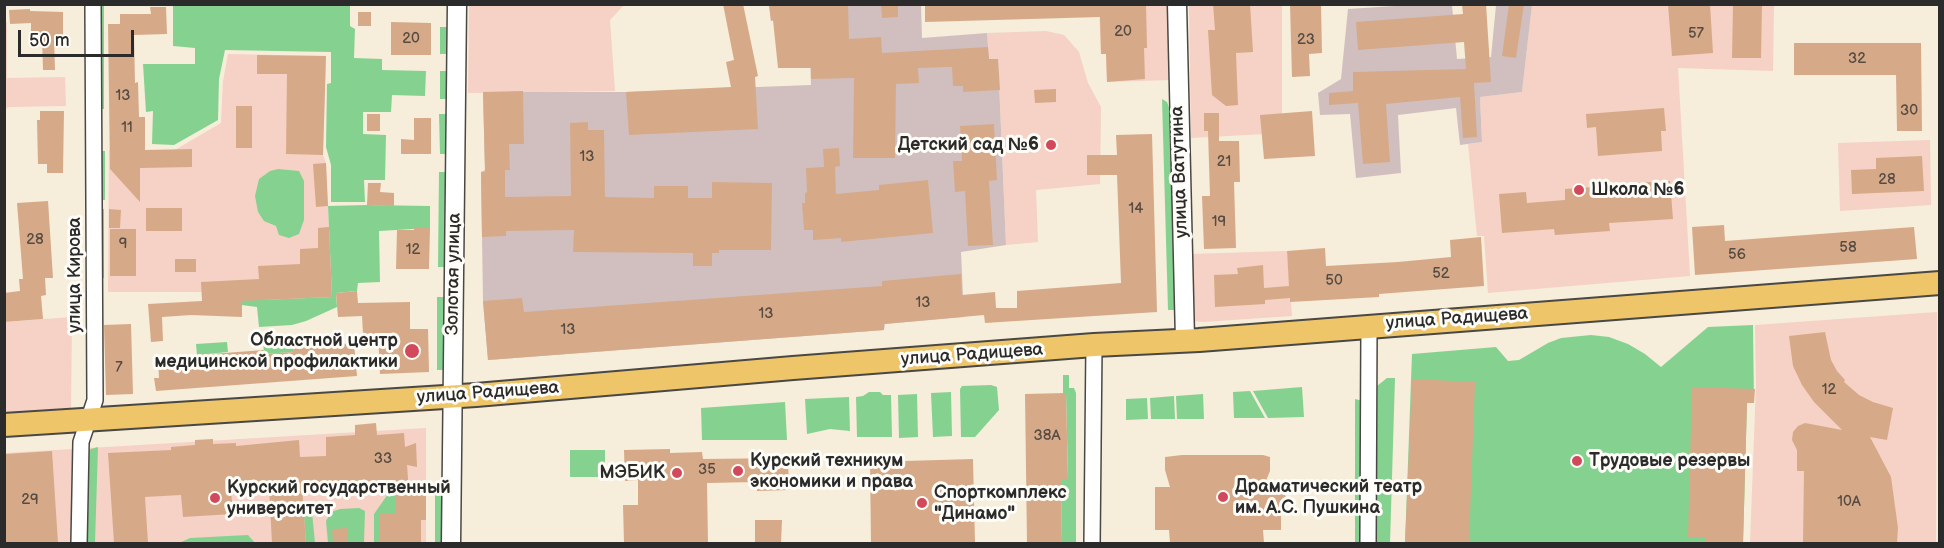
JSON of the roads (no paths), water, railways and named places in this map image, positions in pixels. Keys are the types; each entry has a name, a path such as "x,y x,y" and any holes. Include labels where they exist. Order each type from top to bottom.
{"main road":[{"name":"улица Радищева","path":"4,425 453,397 1094,345 1940,283"}],"street":[{"name":"улица Кирова","path":"80,543 81,442 95,400 93,4"},
{"name":"Золотая улица","path":"451,543 457,4"},
{"name":"улица Ватутина","path":"1177,4 1185,340"},
{"path":"1368,543 1369,326"},
{"path":"1092,543 1094,345"}],"place":[{"name":"Детский сад №6","path":"1051,145"},
{"name":"Школа №6","path":"1579,190"},
{"name":"Областной центр медицинской профилактики","path":"412,351"},
{"name":"Трудовые резервы","path":"1577,461"},
{"name":"Курский техникум экономики и права","path":"738,471"},
{"name":"МЭБИК","path":"677,473"},
{"name":"Драматический театр им. А.С. Пушкина","path":"1223,497"},
{"name":"Курский государственный университет","path":"215,498"},
{"name":"Спорткомплекс \"Динамо\"","path":"922,503"}]}
